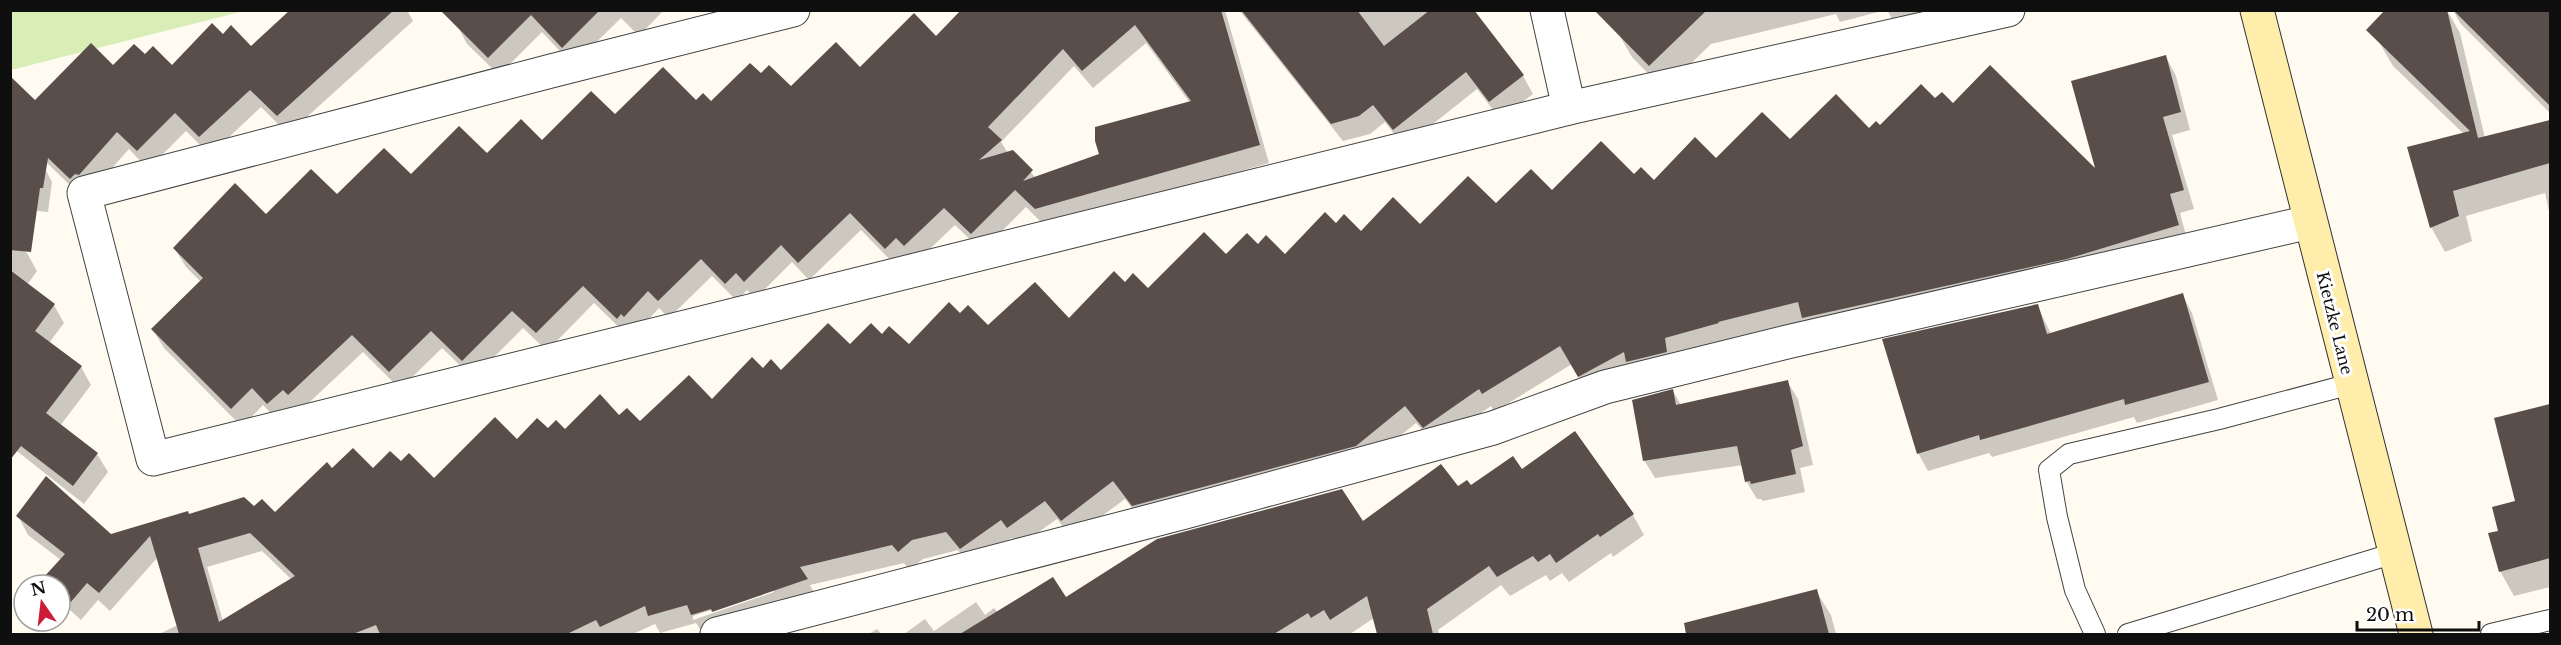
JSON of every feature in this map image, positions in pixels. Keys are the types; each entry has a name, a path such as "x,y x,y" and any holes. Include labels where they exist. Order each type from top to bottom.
{"main road":[{"name":"Kietzke Lane","path":"2257,10 2416,634"}],"street":[{"path":"793,10 551,70 84,193 153,459 1569,108 2008,10"},
{"path":"1547,10 1569,108"},
{"path":"717,634 1185,513 1493,428 1605,387 1798,339 2310,222"}],"lane":[{"path":"2095,634 2075,590 2057,517 2049,470 2069,454 2219,419 2351,384"},
{"path":"2128,634 2395,553"},
{"path":"2491,634 2550,620"}],"green space":[{"path":"11,11 244,11 11,70"}],"building":[{"path":"290,10 394,10 277,116 250,90 199,137 175,113 137,151 117,132 79,175 75,174 70,179 48,158 43,188 40,188 31,252 10,250 10,76 35,100 91,43 113,65 134,44 145,54 153,46 172,65 212,23 223,34 231,25 251,46"},
{"path":"440,10 600,10 562,48 531,15 488,58"},
{"path":"961,10 1221,10 1260,145 1035,209 1015,190 971,234 944,208 904,246 896,238 885,249 850,213 798,263 781,245 744,282 736,273 725,284 701,259 658,301 648,291 624,317 621,314 617,319 583,286 536,333 512,311 462,361 431,331 389,372 352,335 288,395 283,390 267,404 252,388 231,409 151,329 203,278 173,248 235,183 266,214 311,169 337,194 384,148 411,174 459,126 487,153 521,119 542,140 591,91 615,114 663,67 696,100 703,93 711,101 750,63 761,73 769,65 791,86 836,42 860,67 914,13 936,36","holes":["1135,25 1191,101 1095,127 1095,141 1099,154 1023,181 1033,170 1013,150 979,160 1002,140 988,127 1063,49 1082,71"]},
{"path":"1241,10 1357,10 1384,46 1430,10 1474,10 1524,75 1489,102 1466,72 1393,130 1373,105 1359,116 1331,124"},
{"path":"1594,10 1707,10 1649,66"},
{"path":"2385,10 2447,10 2478,138 2550,120 2550,163 2453,191 2459,216 2430,228 2407,147 2470,131 2366,30"},
{"path":"2453,10 2550,10 2550,106"},
{"path":"2166,55 2181,112 2163,117 2184,190 2170,194 2179,225 2067,259 1802,318 1798,302 1718,322 1665,338 1667,352 1626,362 1624,352 1578,377 1560,346 1482,394 1479,389 1423,428 1405,406 1356,446 1132,506 1113,481 1061,521 1045,501 1007,528 1001,520 960,549 946,532 912,540 898,552 892,545 800,567 808,579 712,612 711,609 691,615 687,605 648,616 645,606 600,627 596,620 567,634 380,634 376,625 353,634 179,634 150,536 99,593 87,583 72,601 72,573 48,573 65,554 16,516 46,476 111,534 244,497 254,506 262,499 275,512 327,462 332,468 353,448 373,468 390,451 401,461 409,453 434,478 495,417 517,439 537,418 548,428 556,420 565,429 600,394 619,415 627,408 640,421 689,375 712,399 752,357 763,368 771,359 781,370 828,323 850,344 871,323 882,334 889,326 909,344 949,302 960,313 968,305 988,325 1035,282 1069,318 1114,271 1125,282 1133,273 1148,288 1204,232 1226,254 1247,233 1258,244 1266,235 1285,254 1325,212 1336,223 1344,214 1361,231 1393,197 1420,224 1468,176 1496,203 1531,169 1552,190 1601,141 1634,174 1641,167 1654,180 1695,137 1716,158 1762,112 1790,139 1836,94 1869,128 1876,121 1880,125 1921,84 1935,98 1942,92 1953,103 1990,65 2095,168 2071,81","holes":["250,533 295,576 219,622 198,548"]},
{"path":"10,270 55,304 35,331 82,366 46,413 98,453 73,486 21,446 10,460"},
{"path":"2183,293 2209,382 2125,405 2124,399 1980,440 1979,435 1917,454 1882,339 2038,304 2047,334"},
{"path":"1788,380 1803,446 1791,450 1796,474 1751,484 1750,481 1745,482 1737,446 1643,461 1632,400 1673,389 1676,405"},
{"path":"2550,404 2550,558 2499,572 2488,533 2498,531 2492,507 2515,501 2494,418"},
{"path":"1575,431 1634,514 1600,537 1598,534 1556,563 1550,554 1538,562 1533,556 1497,577 1489,566 1427,609 1433,634 1377,634 1367,596 1330,620 1324,610 1311,618 1308,613 1274,634 960,634 1053,577 1066,597 1157,539 1342,489 1363,521 1441,464 1458,486 1467,480 1471,485 1513,456 1522,469"},
{"path":"1817,589 1829,634 1686,634 1684,623"}]}
